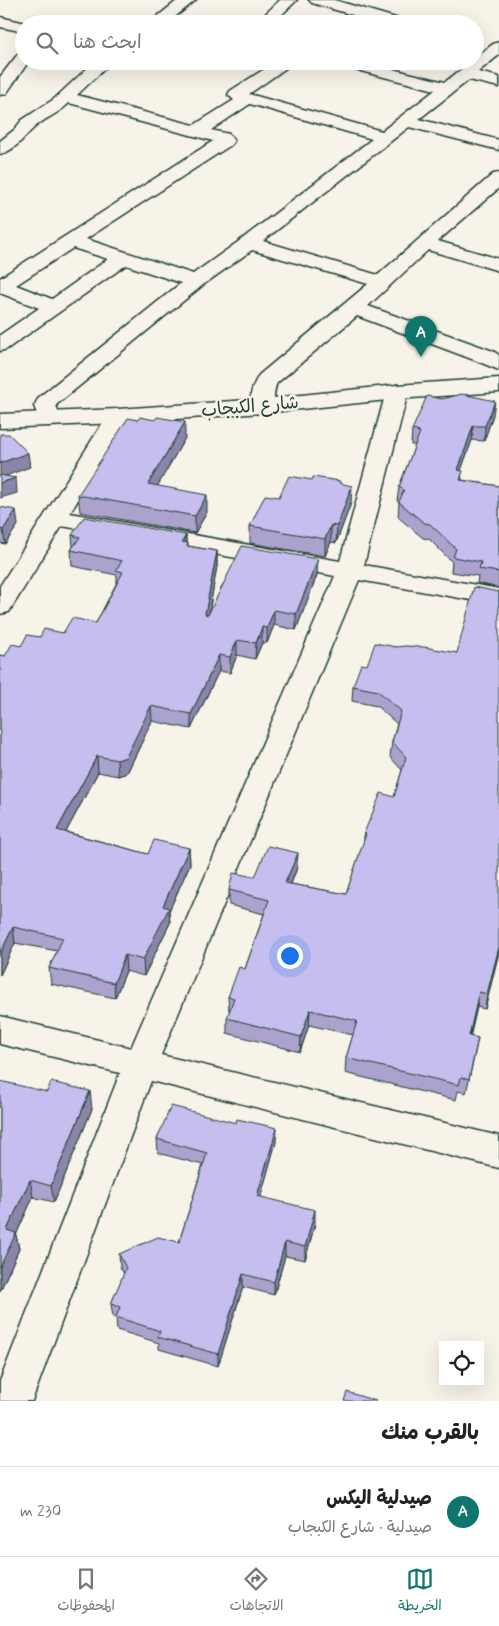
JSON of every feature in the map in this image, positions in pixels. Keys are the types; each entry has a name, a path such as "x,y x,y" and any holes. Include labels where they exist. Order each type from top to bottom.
{"street":[{"path":"168,15 188,0"},
{"path":"273,15 290,0"},
{"path":"317,0 370,15"},
{"path":"0,22 15,25"},
{"path":"484,46 497,48"},
{"path":"484,59 497,48"},
{"path":"0,90 15,68"},
{"path":"0,148 20,134 28,124 56,106 95,70"},
{"path":"274,70 236,95 384,137"},
{"path":"375,70 447,88"},
{"path":"49,419 45,406 48,402 196,281 249,243 471,70"},
{"path":"466,74 499,82"},
{"path":"0,286 225,141 223,138 65,97"},
{"path":"197,131 246,99"},
{"path":"405,121 499,145"},
{"path":"263,406 262,391 267,380 354,308 424,243 499,178"},
{"path":"72,241 196,281"},
{"path":"249,243 381,282"},
{"path":"424,243 499,265"},
{"path":"0,345 123,258"},
{"path":"0,286 54,307"},
{"path":"354,308 485,356 499,364"},
{"name":"شارع الكبجاب","path":"0,421 118,416 263,406 396,392 499,385"},
{"path":"12,1401 140,1065 350,572 396,392"},
{"path":"2,601 56,518 118,416"},
{"path":"56,518 350,572 499,597"},
{"path":"0,1030 499,1152"}],"building":[{"path":"462,394 495,401 485,426 473,426 458,470 463,471 460,480 499,486 499,572 479,569 481,562 453,557 456,549 430,524 424,523 399,502 404,490 399,487 420,432 412,430 427,396 442,399"},
{"path":"140,417 155,420 157,417 185,422 148,484 207,495 195,516 78,495 128,418 138,420"},
{"path":"0,434 9,434 28,453 0,463"},
{"path":"0,475 16,478 0,483"},
{"path":"289,476 312,480 313,477 340,481 339,483 352,486 337,526 331,525 325,539 250,526 265,495 279,497"},
{"path":"0,507 16,510 3,530 0,529"},
{"path":"84,517 186,535 182,542 188,543 187,546 217,551 205,614 208,615 242,546 318,559 296,614 274,610 267,628 262,627 256,643 237,640 230,657 219,655 191,714 151,706 126,757 117,760 97,756 57,830 148,854 154,840 189,848 163,906 169,908 143,960 125,955 114,983 49,968 63,938 13,927 0,954 0,655 5,656 12,644 21,646 27,635 40,637 44,629 63,633 72,618 96,623 123,572 116,570 122,561 71,550 80,537 72,535"},
{"path":"474,587 499,592 499,947 487,994 479,992 469,1036 478,1038 469,1079 461,1077 459,1085 346,1058 357,1021 310,1010 301,1037 227,1018 234,998 228,997 239,967 245,969 269,900 229,890 233,873 255,877 268,846 298,853 285,883 346,894 366,834 364,833 381,793 394,797 406,757 392,742 401,711 378,691 353,686 361,664 367,665 375,643 396,647 424,647 457,653"},
{"path":"0,1081 47,1092 51,1082 90,1091 51,1186 30,1180 7,1230 16,1233 0,1267"},
{"path":"171,1106 236,1123 237,1119 277,1128 257,1196 315,1210 305,1247 285,1242 274,1282 243,1274 218,1354 158,1337 160,1331 116,1317 120,1307 111,1304 126,1268 119,1254 158,1237 179,1242 207,1153 157,1139"},
{"path":"347,1392 376,1401 344,1401"}],"place":[{"name":"صيدلية اليكس","path":"421,357"}]}
